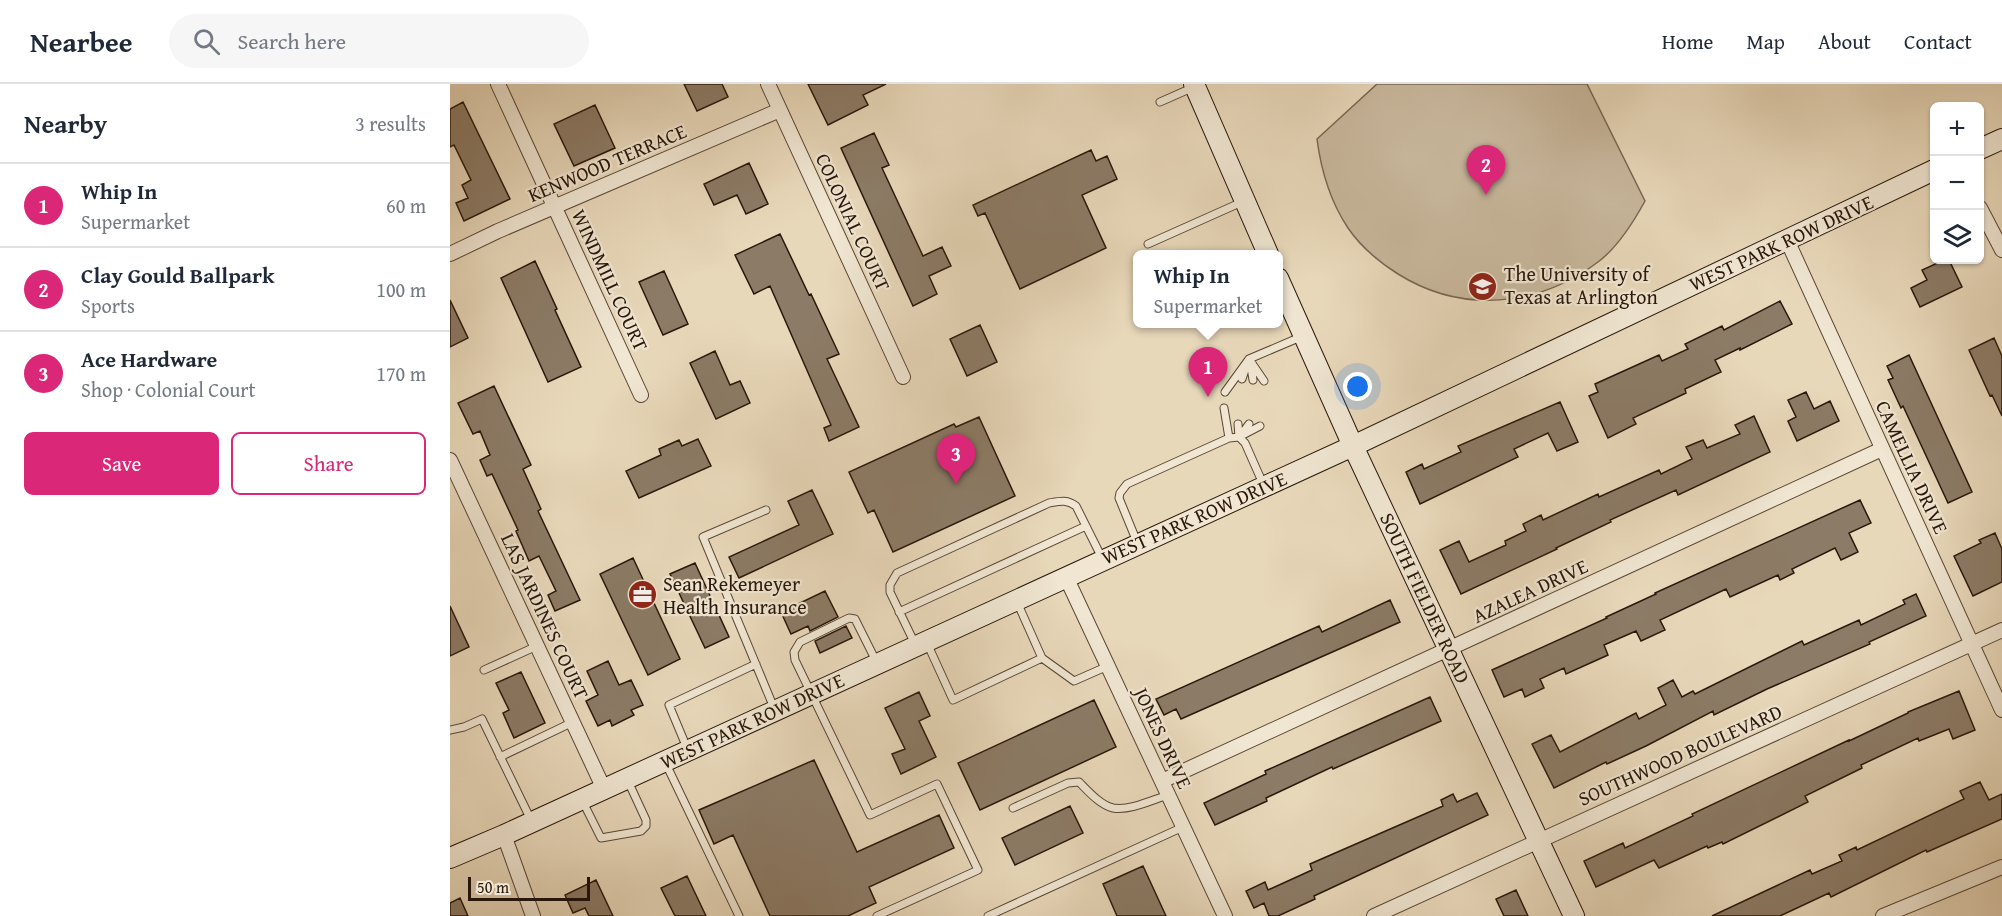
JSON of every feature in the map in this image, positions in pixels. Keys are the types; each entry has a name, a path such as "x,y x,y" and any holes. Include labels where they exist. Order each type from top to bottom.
{"main road":[{"path":"1195,85 1266,250"},
{"path":"1984,147 2002,139"},
{"name":"WEST PARK ROW DRIVE","path":"450,858 582,800 1353,446 1930,172"},
{"name":"SOUTH FIELDER ROAD","path":"1283,289 1353,446 1574,916"}],"street":[{"name":"WINDMILL COURT","path":"498,84 641,395"},
{"name":"COLONIAL COURT","path":"768,84 903,377"},
{"name":"KENWOOD TERRACE","path":"450,254 780,110"},
{"path":"1981,210 2002,250"},
{"name":"CAMELLIA DRIVE","path":"1787,240 2002,710"},
{"name":"AZALEA DRIVE","path":"1162,781 1882,449"},
{"name":"LAS JARDINES COURT","path":"450,460 604,789"},
{"name":"JONES DRIVE","path":"1066,577 1225,916"},
{"name":"SOUTHWOOD BOULEVARD","path":"1374,916 2002,630"},
{"path":"504,835 533,916"},
{"path":"1883,916 2002,867"}],"lane":[{"path":"1160,102 1195,85"},
{"path":"1148,244 1244,200"},
{"path":"1225,392 1249,359 1304,335"},
{"path":"1242,379 1249,359"},
{"path":"1249,359 1253,380"},
{"path":"1249,359 1264,381"},
{"path":"1224,408 1229,438"},
{"path":"1238,424 1239,437 1245,443 1264,487"},
{"path":"1239,437 1249,424"},
{"path":"1138,544 1119,498 1127,484 1260,426"},
{"path":"1042,658 953,700 921,643 899,612 890,592 892,578 897,573 1049,503 1062,500 1070,501 1076,506 1103,560"},
{"path":"766,510 703,537 775,710"},
{"path":"899,612 1086,526"},
{"path":"1016,600 1042,658 1074,681 1108,666"},
{"path":"877,663 855,619 849,618 800,642 794,652 795,660 870,815 937,784 978,870 877,916"},
{"path":"484,670 537,646"},
{"path":"688,751 669,705 756,664"},
{"path":"450,730 482,719 532,822"},
{"path":"500,757 573,722"},
{"path":"665,761 739,916"},
{"path":"582,800 601,838 641,831 646,826 646,820 627,779"},
{"path":"1013,808 1068,783 1079,782 1098,800 1112,808 1128,808 1168,795"},
{"path":"988,916 1183,827"}],"shaded area":[{"path":"1377,84 1587,84 1645,201 1624,234 1605,256 1575,277 1550,288 1525,296 1500,300 1474,300 1423,287 1384,264 1353,235 1336,207 1321,162 1317,139"}],"building":[{"path":"684,84 722,84 728,97 697,111"},
{"path":"808,84 886,84 863,95 868,105 828,125"},
{"path":"463,102 510,199 464,221 456,203 468,198 462,185 471,180 454,145 450,147 450,109"},
{"path":"595,105 615,148 574,166 554,124"},
{"path":"874,133 889,165 882,168 923,256 942,247 951,266 929,276 937,294 913,306 841,148"},
{"path":"1091,150 1096,161 1107,156 1117,179 1082,195 1106,248 1020,289 985,213 978,216 973,205"},
{"path":"749,163 768,204 746,214 737,195 714,205 704,184"},
{"path":"780,234 839,354 827,359 859,427 829,441 824,428 831,425 770,286 754,294 735,255"},
{"path":"535,261 581,367 548,382 501,278"},
{"path":"1935,264 1951,264 1962,287 1920,307 1911,288 1927,280 1922,270"},
{"path":"664,271 688,324 663,335 639,282"},
{"path":"450,300 468,338 450,347"},
{"path":"1780,301 1792,324 1715,360 1721,372 1685,389 1686,393 1633,418 1636,424 1608,438 1589,396 1598,392 1595,384 1659,355 1662,361 1688,349 1685,344 1722,326 1724,330"},
{"path":"980,325 997,362 967,376 950,339"},
{"path":"1994,338 2002,356 2002,416 1969,350"},
{"path":"715,351 730,385 740,381 750,403 716,419 690,363"},
{"path":"1909,355 1972,492 1948,503 1903,406 1901,408 1888,380 1893,378 1887,366"},
{"path":"494,386 531,465 523,469 541,509 538,511 580,600 555,611 548,595 556,591 539,556 529,561 516,531 518,530 492,474 487,476 480,460 490,455 480,431 473,434 458,403"},
{"path":"1806,392 1814,409 1830,401 1839,421 1797,441 1788,421 1796,417 1788,400"},
{"path":"1560,402 1578,442 1557,451 1548,433 1514,449 1518,457 1420,504 1406,472 1422,464 1424,469 1461,452 1458,446"},
{"path":"1754,416 1770,452 1678,495 1676,490 1610,520 1611,522 1557,549 1461,594 1440,550 1459,541 1469,562 1506,545 1505,541 1526,531 1523,524 1541,515 1543,520 1598,494 1599,497 1659,470 1661,474 1692,459 1686,447 1703,440 1707,448 1740,434 1735,425"},
{"path":"979,417 1015,496 893,552 874,510 868,513 849,472 954,424 956,427"},
{"path":"698,439 711,466 639,498 626,471 661,455 659,449 679,440 682,446"},
{"path":"812,490 833,534 739,578 729,557 799,525 788,501"},
{"path":"1860,500 1871,523 1849,533 1858,552 1841,560 1835,548 1792,569 1794,573 1780,580 1778,575 1730,597 1726,589 1660,620 1665,630 1641,641 1636,631 1604,645 1608,655 1566,674 1564,668 1540,679 1544,688 1525,697 1522,689 1504,697 1492,670"},
{"path":"1995,533 2002,549 2002,582 1973,596 1954,556 1981,543 1979,540"},
{"path":"633,558 680,659 648,675 600,574"},
{"path":"695,563 729,637 705,648 670,574"},
{"path":"825,591 838,617 810,631 808,626 791,634 781,612"},
{"path":"1916,594 1926,616 1714,715 1713,711 1646,746 1607,764 1606,762 1554,788 1532,744 1551,735 1560,752 1636,713 1639,719 1666,705 1658,688 1673,680 1682,697 1693,691 1695,694 1802,641 1804,645 1859,620 1861,625 1905,604 1903,600"},
{"path":"1390,600 1400,622 1181,719 1176,709 1164,715 1156,699 1319,626 1322,632"},
{"path":"450,606 469,647 450,656"},
{"path":"846,626 852,638 820,653 815,641"},
{"path":"608,661 619,685 631,680 643,705 631,710 634,715 612,726 610,720 598,726 586,701 598,695 587,671"},
{"path":"521,672 545,723 514,738 503,713 509,710 496,683"},
{"path":"1959,691 1975,730 1953,739 1949,729 1919,741 1918,738 1861,765 1862,768 1805,796 1808,802 1723,844 1722,842 1708,848 1707,846 1659,868 1654,860 1596,887 1584,861 1623,843 1625,848 1908,712"},
{"path":"919,692 930,716 919,721 936,757 901,774 892,754 905,749 885,708"},
{"path":"1430,697 1441,721 1333,769 1332,767 1215,825 1204,803 1266,774 1265,771"},
{"path":"1094,700 1116,747 980,810 958,763"},
{"path":"814,760 857,852 939,815 954,848 869,887 876,903 848,916 770,916 733,835 714,844 699,810"},
{"path":"1980,782 1989,800 2002,794 2002,819 1927,852 1926,850 1831,897 1829,893 1780,916 1712,916 1810,870 1812,874 1842,861 1839,855 1856,847 1857,850 1964,799 1960,791"},
{"path":"1477,793 1488,815 1314,896 1315,899 1278,916 1269,916 1264,903 1254,908 1246,891 1265,882 1268,890 1312,870 1310,864 1443,806 1441,800 1453,794 1457,802"},
{"path":"1070,806 1083,833 1015,865 1002,838"},
{"path":"1143,866 1166,916 1117,916 1103,884"},
{"path":"687,876 706,916 675,916 661,888"},
{"path":"596,880 613,916 589,916 585,908 573,913 565,895"},
{"path":"1516,890 1528,916 1504,916 1496,899"},
{"path":"460,898 468,916 450,916 450,903"}],"place":[{"name":"Clay Gould Ballpark","path":"1486,195"},
{"name":"The University of Texas at Arlington","path":"1483,286"},
{"name":"Whip In","path":"1208,397"},
{"name":"Ace Hardware","path":"956,484"},
{"name":"Sean Rekemeyer Health Insurance","path":"642,595"}]}
